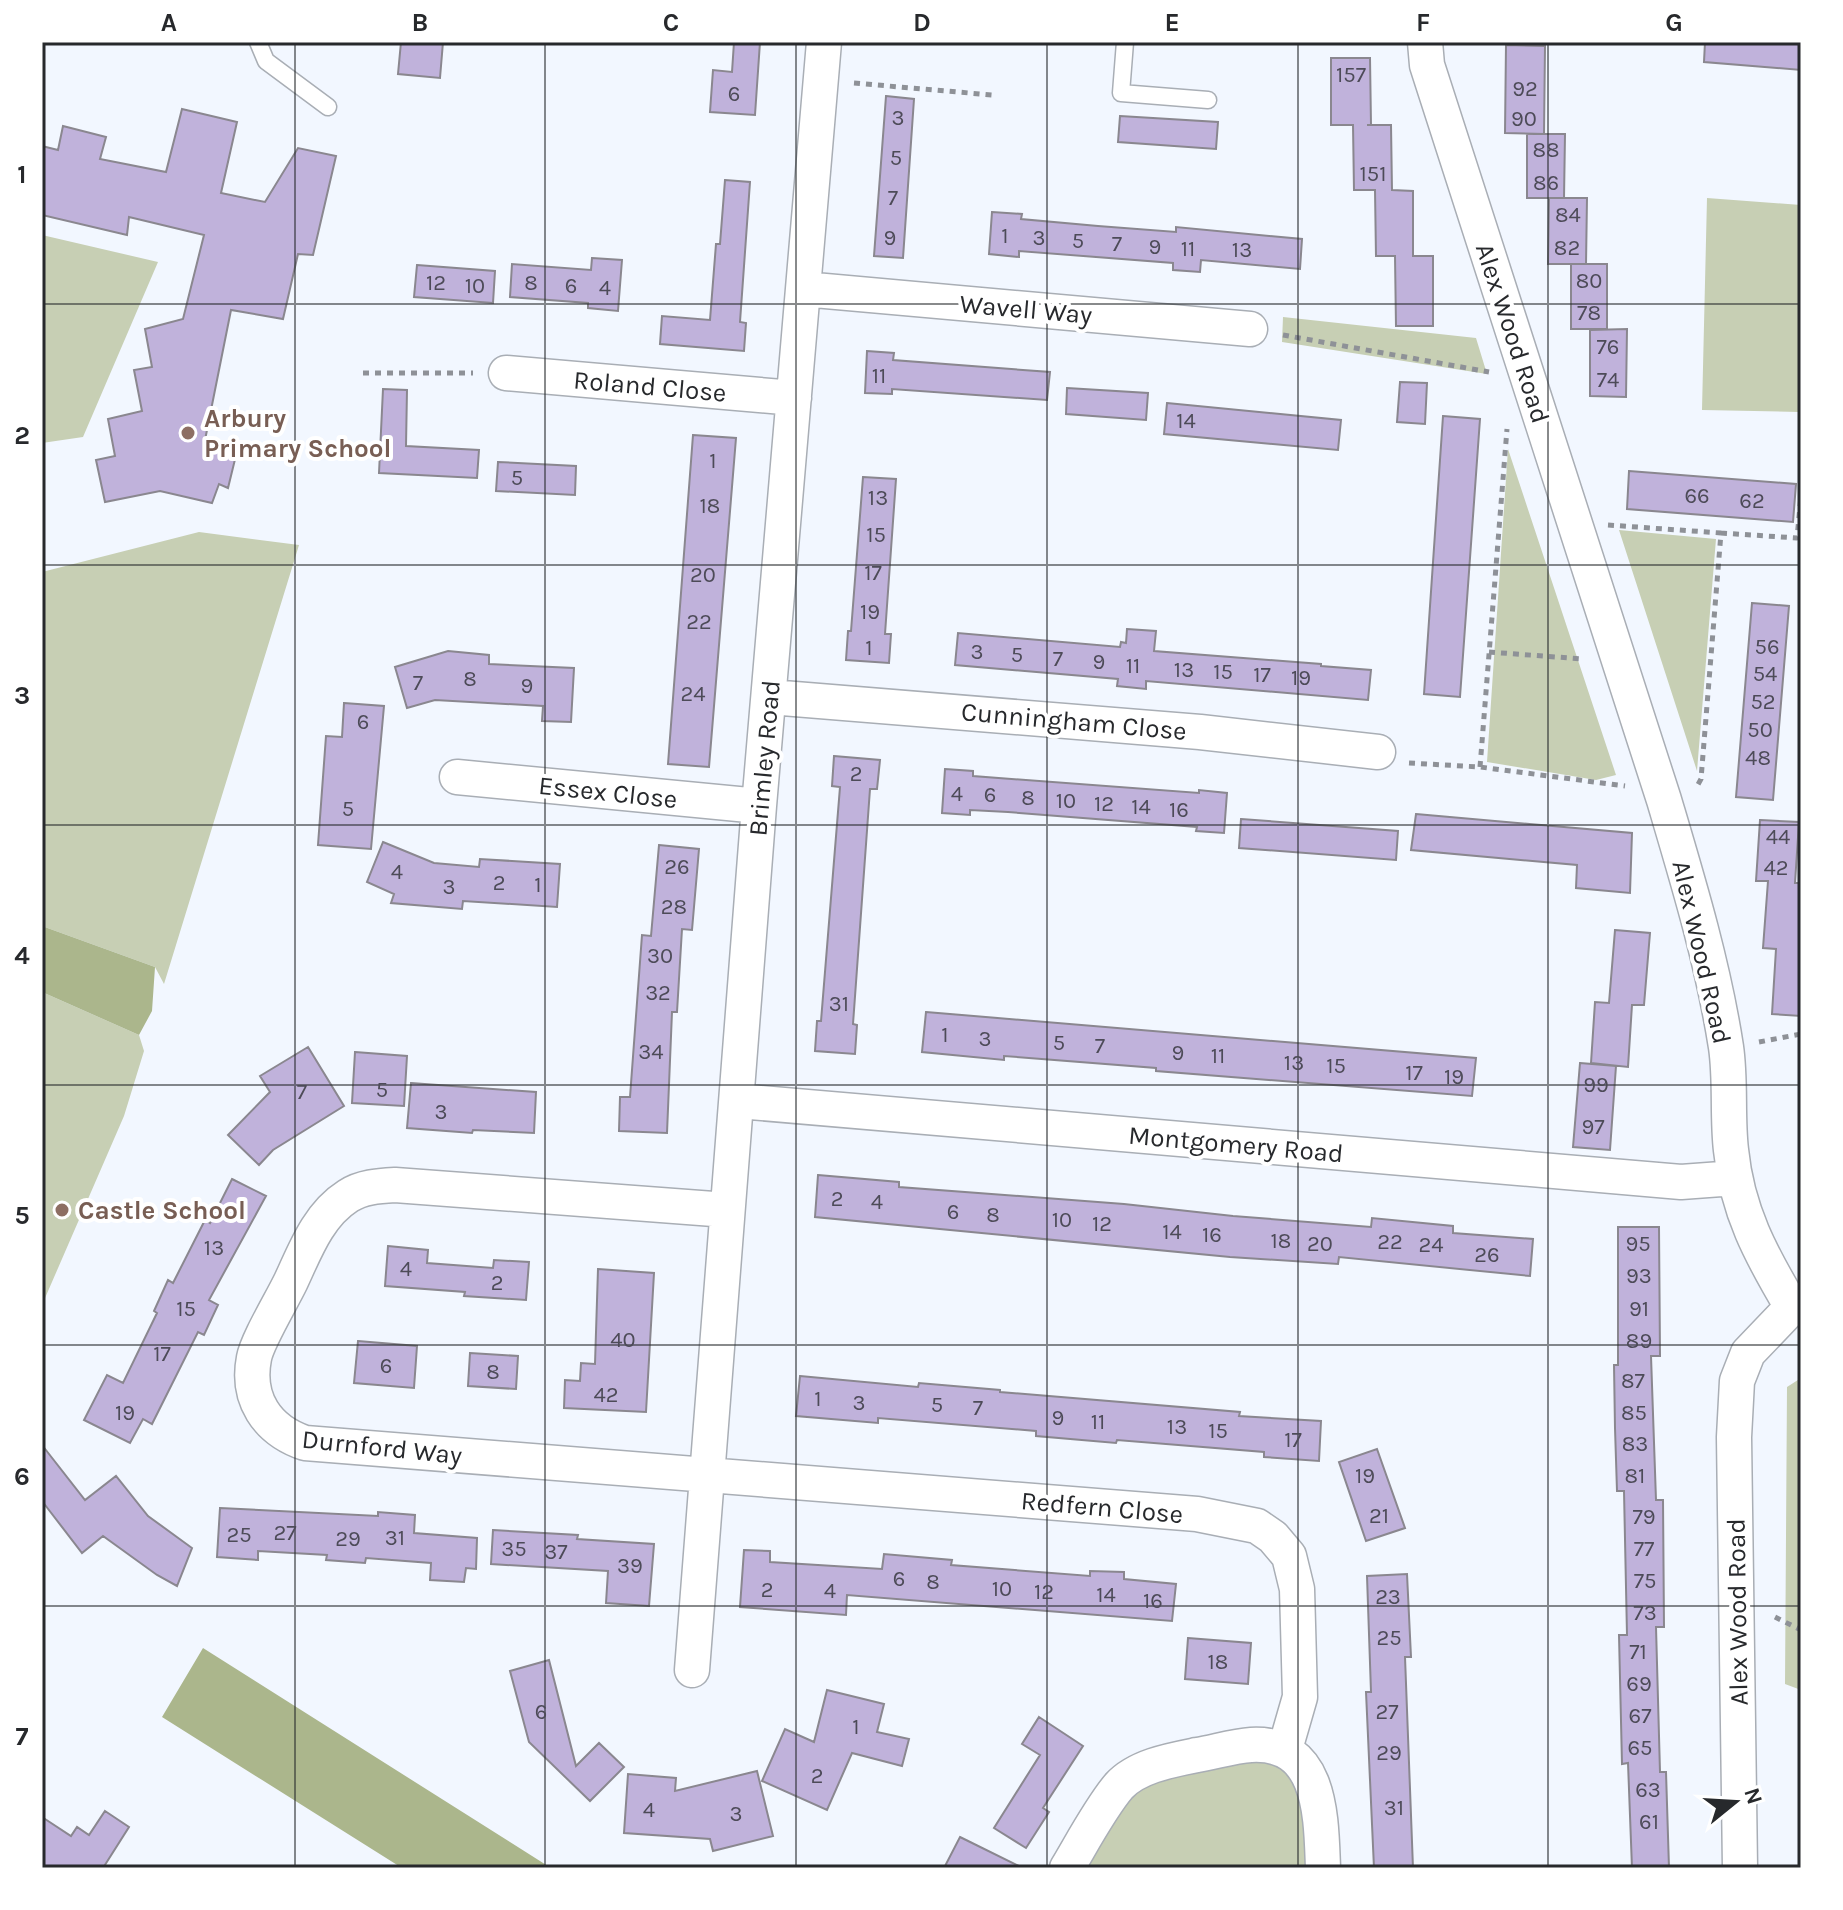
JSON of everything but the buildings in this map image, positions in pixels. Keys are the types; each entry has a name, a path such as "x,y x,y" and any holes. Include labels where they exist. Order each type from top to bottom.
{"street":[{"name":"Brimley Road","path":"692,1670 759,806 824,42"},
{"name":"Alex Wood Road","path":"1425,42 1427,65 1696,909 1726,1049 1731,1150 1744,1215 1755,1241 1796,1309 1748,1353 1737,1381 1734,1437 1740,1868"},
{"name":"Wavell Way","path":"803,289 1250,329"},
{"name":"Roland Close","path":"506,373 794,398"},
{"name":"Cunningham Close","path":"770,697 1200,732 1378,752"},
{"name":"Essex Close","path":"457,777 759,806"},
{"name":"Montgomery Road","path":"738,1101 1681,1182 1735,1178"},
{"name":"Durnford Way","path":"707,1475 305,1443 287,1437 269,1423 254,1399 254,1357 314,1233 348,1196 370,1186 395,1185 727,1210"},
{"name":"Redfern Close","path":"707,1475 1197,1514 1257,1526 1273,1537 1289,1556 1297,1589 1300,1697 1285,1749"},
{"path":"1067,1868 1120,1785 1137,1773 1179,1758 1252,1745 1285,1749 1300,1761 1312,1784 1320,1810 1323,1868"}],"lane":[{"path":"258,42 266,61 328,107"},
{"path":"1125,42 1121,93 1208,100"}],"path":[{"path":"821,80 992,95"},
{"path":"1250,329 1490,372"},
{"path":"363,373 506,373"},
{"path":"1480,767 1507,428"},
{"path":"1575,525 1797,538 1801,496"},
{"path":"1378,752 1409,763 1480,767 1624,787 1660,790 1697,787 1701,779 1721,533"},
{"path":"1489,652 1582,659 1615,650"},
{"path":"1726,1049 1801,1034"},
{"path":"1775,1617 1801,1630"}],"green space":[{"path":"1707,198 1801,205 1799,412 1702,410"},
{"path":"42,235 158,262 83,437 42,443"},
{"path":"1283,317 1476,338 1487,374 1282,342"},
{"path":"1508,449 1616,775 1596,780 1487,762"},
{"path":"1619,530 1716,539 1697,771"},
{"path":"199,532 299,545 164,984 155,967 42,926 42,572"},
{"path":"42,926 155,967 152,1011 139,1035 42,992"},
{"name":"Castle School","path":"42,992 139,1035 144,1051 124,1116 42,1305"},
{"path":"1801,1378 1801,1690 1785,1684 1787,1387"},
{"path":"203,1648 551,1868 402,1868 162,1717"},
{"path":"1251,1755 1281,1766 1305,1794 1309,1868 1080,1868 1128,1793 1149,1776"}],"place":[{"name":"Arbury Primary School","path":"188,433"},
{"name":"Castle School","path":"62,1210"}]}
